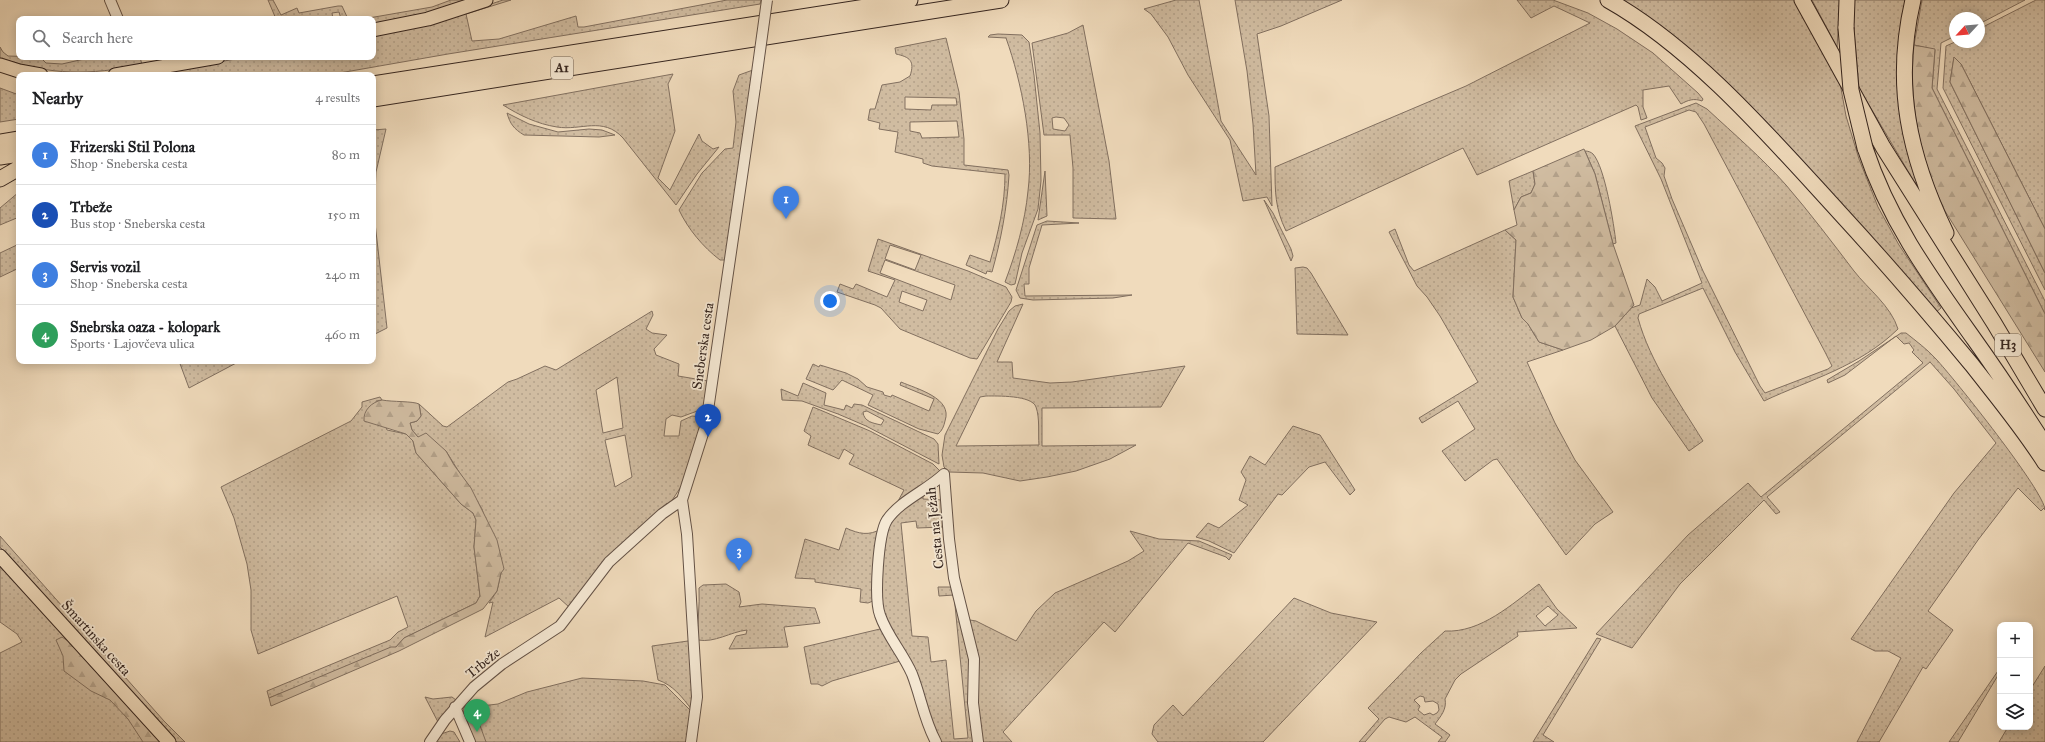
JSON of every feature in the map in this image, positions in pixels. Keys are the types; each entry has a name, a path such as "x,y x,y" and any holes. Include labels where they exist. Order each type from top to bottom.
{"highway":[{"name":"A1","path":"376,84 910,0"},
{"name":"A1","path":"376,98 1001,0"},
{"path":"1608,0 1650,27 1683,53 1729,96 1794,163 1942,329 2004,406 2045,463"},
{"path":"1802,0 1883,147 1969,283"},
{"path":"1847,0 1846,28 1852,90 1865,148 1891,212 1912,250 2045,445"},
{"path":"1913,0 1906,35 1904,76 1905,104 1910,138 1929,196 1969,283"},
{"path":"0,142 16,139"},
{"path":"0,157 16,154"},
{"path":"0,179 16,170"},
{"name":"H3","path":"1969,283 2045,409"}],"main road":[{"path":"376,29 428,19 486,0"},
{"path":"132,72 201,60"},
{"path":"0,65 24,72"},
{"name":"Šmartinska cesta","path":"0,556 169,742"}],"street":[{"path":"110,0 117,16"},
{"name":"Sneberska cesta","path":"691,742 697,697 687,534 682,500 706,424 767,0"},
{"name":"Cesta na Ježah","path":"936,742 921,709 912,675 903,655 884,625 876,603 881,533 886,521 904,503 922,492 944,474 949,539 954,578 974,658 973,702 978,742"},
{"name":"Trbeže","path":"430,742 456,707 474,687 493,671 560,626 609,562 662,514 682,500"},
{"path":"456,707 470,742"}],"green space":[{"path":"268,0 273,0 281,15 297,8 299,13 342,6 347,16 340,16 339,12 332,13 332,16 275,16"},
{"path":"451,0 471,0 431,13 376,24 376,17 432,7"},
{"path":"503,0 511,0 466,14 472,41 499,39 576,16 578,27 584,27 727,0 761,0 760,4 345,72 161,72 230,60 376,60 376,34 473,10"},
{"path":"1176,0 1199,0 1221,121 1256,175 1253,124 1247,71 1235,0 1342,0 1281,26 1257,34 1269,116 1272,206 1267,197 1243,201 1230,140 1188,75 1168,37 1151,14 1144,9"},
{"path":"1517,0 1553,0 1588,13 1617,29 1653,53 1698,93 1703,99 1702,101 1691,100 1681,104 1669,86 1643,90 1643,107 1647,118 1641,120 1638,107 1636,105 1477,175 1463,148 1286,231 1282,223 1276,200 1275,167 1466,86 1590,23 1554,6 1531,18"},
{"path":"1620,0 1795,0 1840,83 1846,116 1859,159 1878,207 1899,245 1941,308 1935,313 1855,222"},
{"path":"1812,0 1840,0 1837,47"},
{"path":"1853,0 1907,0 1917,182 1915,183 1859,88 1853,19"},
{"path":"1922,0 2025,0 1985,21 1985,12 1949,12 1949,39 1941,43 1937,89 2045,301 2045,314 1932,88 1935,50 1914,45"},
{"path":"2036,0 2045,0 2045,229 1961,64 1954,57 1950,82 2045,273 2045,290 1943,88 1946,46 1949,45 1949,48 1985,48 1985,26"},
{"path":"1083,25 1109,161 1116,219 1073,218 1073,168 1070,135 1044,135 1032,43 1068,33","holes":["1052,118 1064,118 1069,125 1065,131 1053,129"]},
{"path":"990,35 1022,35 1029,42 1040,133 1041,181 1038,209 1022,253 1015,284 1011,285 1005,282 1022,226 1028,191 1028,134 1022,94 1006,38 988,37"},
{"path":"946,38 959,92 964,139 964,165 1008,170 1009,175 1005,212 992,272 987,271 986,274 966,265 970,255 990,262 1002,208 1005,174 932,166 923,163 923,159 895,152 898,132 879,129 880,123 868,120 870,109 875,109 882,85 900,82 910,76 912,67 910,60 896,54 895,48","holes":["905,97 956,98 957,105 932,105 931,110 905,109","957,121 959,137 922,138 920,133 910,131 910,122"]},
{"path":"1914,45 1935,49 1932,88 2045,314 2045,372 1945,211 1936,191 1918,130 1913,88"},
{"path":"0,47 8,56 16,56 16,60 43,60 46,63 62,64 80,60 141,60 142,65 104,71 71,72 37,68 0,58"},
{"path":"1954,57 1961,64 2045,229 2045,273 1950,82"},
{"path":"753,70 725,260 720,260 696,237 679,210 702,173 725,149 733,148 736,122 733,91 739,75"},
{"path":"673,74 668,84 675,131 658,178 670,190 699,134 702,141 713,149 719,147 697,174 676,205 623,138 615,131 600,126 566,128 550,126 528,119 503,105"},
{"path":"0,88 16,94 16,119 0,122"},
{"path":"1696,103 1707,109 1758,156 1786,185 1854,271 1885,305 1898,329 1883,342 1851,363 1764,401 1735,352 1703,288 1639,314 1638,318 1643,334 1658,366 1675,397 1703,441 1689,451 1652,398 1615,326 1631,308 1640,305 1647,279 1655,287 1662,301 1702,283 1661,179 1635,126","holes":["1689,110 1696,112 1704,124 1832,366 1828,369 1765,393 1760,386 1703,271 1672,199 1664,176 1665,168 1656,158 1645,127"]},
{"path":"507,113 529,124 558,132 589,129 602,130 615,135 599,137 524,135 513,126"},
{"path":"386,129 376,172 376,130"},
{"path":"1584,149 1595,174 1613,244 1634,305 1615,326 1591,340 1563,350 1539,342 1528,324 1522,318 1513,297 1516,240 1505,230 1517,225 1514,210 1521,197 1531,193 1535,184 1533,171"},
{"path":"1585,151 1593,154 1605,183 1616,243 1613,244 1595,174"},
{"path":"1045,171 1047,216 1038,220"},
{"path":"1533,171 1535,184 1531,193 1521,197 1514,210 1509,181"},
{"path":"16,195 16,218 0,225 0,208"},
{"path":"1264,200 1273,213 1291,249 1293,256 1291,261"},
{"path":"1047,221 1079,223 1042,225 1029,268 1029,284 1024,284 1025,296 1132,295 1113,298 1033,300 1020,298 1016,290 1037,225"},
{"path":"1395,229 1409,265 1414,271 1505,230 1516,240 1513,297 1522,318 1528,324 1539,342 1563,350 1527,362 1555,423 1575,460 1613,512 1595,524 1566,555 1497,459 1493,460 1465,481 1442,451 1475,429 1458,401 1422,423 1419,418 1478,382 1440,316 1427,297 1417,286 1389,232"},
{"path":"376,232 387,328 376,334"},
{"path":"878,239 968,271 1006,287 1012,297 1011,302 977,359 970,358 900,329 881,308 875,305 837,292 840,284 853,289 856,284 887,297 895,280 868,271","holes":["890,245 921,255 915,270 885,259","885,260 955,285 951,300 880,273","902,291 927,300 923,311 899,302"]},
{"path":"16,245 16,269 0,277 0,253"},
{"path":"1295,268 1307,268 1311,273 1348,335 1297,334"},
{"path":"1023,304 997,362 1012,362 1013,378 1050,383 1072,382 1185,366 1161,407 1042,408 1042,446 1136,445 1110,459 1076,471 1020,481 983,473 949,472 944,467 942,455 945,435 998,329 1009,311 1015,306","holes":["980,397 1021,398 1033,403 1036,407 1038,416 1039,445 956,446"]},
{"path":"652,311 653,315 646,329 652,333 667,335 654,349 656,355 679,364 678,376 708,381 705,404 700,410 681,417 672,415 666,419 664,436 679,436 681,421 692,416 703,417 682,485 671,502 668,504 667,503 647,521 569,607 559,598 485,637 493,602 489,603 497,591 501,573 482,509 446,451 418,437 412,430 410,423 417,421 421,416 419,404 443,426 447,427 508,382 545,366 556,370","holes":["617,377 623,428 603,433 596,390","625,435 632,477 615,487 605,440"]},
{"path":"1901,333 1906,333 1929,352 1946,370 2015,459 2041,499 2045,510 2044,508 2041,511 2018,488 1978,540 1928,611 1953,630 1926,669 1923,667 1879,742 1857,742 1901,658 1888,651 1875,651 1851,639 1954,493 1996,443 1954,389 1930,362 1767,497 1780,512 1776,514 1764,500 1680,584 1632,648 1596,634 1688,535 1748,483 1761,497 1923,363 1912,352 1914,350 1909,343 1904,344 1896,336"},
{"path":"1893,339 1845,375 1828,383 1827,380"},
{"path":"180,364 234,364 189,388"},
{"path":"813,364 819,367 820,365 846,373 858,379 867,387 883,392 884,395 891,397 892,395 929,411 934,399 900,385 901,382 924,391 939,400 944,406 946,413 943,428 938,434 919,429 868,405 873,395 842,380 833,390 806,379"},
{"path":"803,383 826,393 824,405 844,410 846,405 852,408 854,404 862,405 934,439 938,444 939,464 866,426 838,414 802,401 782,400 781,389 798,396","holes":["867,411 884,420 881,425 872,423 865,418 863,412"]},
{"path":"380,397 382,400 376,401 387,430 406,434 413,441 416,453 461,504 473,513 476,520 474,547 480,596 476,603 404,638 396,647 269,698 267,691 390,640 398,632 408,627 397,596 258,654 251,630 251,590 247,564 234,518 221,487 351,421 362,407 362,402"},
{"path":"382,400 412,402 419,404 421,416 417,421 410,423 412,430 418,437 426,433 446,451 454,465 471,488 497,540 504,569 501,573 497,591 483,609 399,651 271,706 269,698 391,647 396,647 404,638 476,603 480,596 474,547 476,520 473,513 461,504 416,453 413,441 406,434 364,421 365,413 369,407"},
{"path":"813,407 870,431 933,464 940,471 938,478 897,503 904,490 849,464 854,455 844,449 839,459 808,445 811,436 804,431"},
{"path":"1293,426 1320,435 1355,490 1350,495 1325,462 1309,467 1282,495 1278,494 1234,553 1209,541 1196,537 1208,523 1219,528 1248,505 1239,500 1246,480 1241,472 1250,456 1265,465"},
{"path":"923,495 923,499 943,500 944,527 917,528 916,521 901,523 912,636 928,637 931,662 946,660 954,739 968,738 954,595 939,596 938,587 951,587 955,583 967,629 975,742 939,742 878,603 881,549 890,520"},
{"path":"846,528 855,532 864,533 872,533 881,529 873,601 868,603 860,602 861,589 815,582 815,579 795,578 805,539 839,550"},
{"path":"1130,531 1159,539 1199,541 1232,555 1229,560 1226,557 1188,543 1115,632 1104,622 1003,732 1012,742 980,742 970,620 976,621 1016,641 1036,611 1055,593 1128,561 1144,551"},
{"path":"0,536 164,721 185,742 177,742 156,721 0,547"},
{"path":"0,563 162,742 0,742 0,653 22,642 17,634 0,622"},
{"path":"726,584 739,592 741,602 739,607 762,604 815,608 820,623 784,627 788,647 729,649 736,636 746,634 747,630 716,639 704,641 698,640 699,588 703,585"},
{"path":"1539,584 1557,609 1577,628 1517,632 1518,636 1461,674 1455,680 1445,699 1444,709 1435,724 1450,735 1445,742 1438,742 1442,737 1415,717 1406,722 1389,717 1385,719 1365,742 1359,742 1379,719 1368,708 1421,653 1445,631 1471,627 1495,616","holes":["1548,606 1558,615 1545,626 1536,616","1420,696 1424,697 1425,702 1433,701 1438,704 1439,710 1437,713 1433,715 1430,713 1424,715 1418,710 1420,706 1414,700"]},
{"path":"1294,598 1331,613 1377,622 1263,742 1158,742 1152,734 1154,725 1173,705 1183,716"},
{"path":"884,629 902,658 900,661 832,681 822,686 818,684 811,684 804,647"},
{"path":"62,637 68,641 160,742 143,742 128,719 110,700 91,691 64,671 63,656 56,640"},
{"path":"1597,638 1601,639 1543,735 1554,742 1533,742"},
{"path":"688,641 691,642 692,710 673,688 658,680 652,646"},
{"path":"2045,666 2045,742 1999,742 2006,730 2033,730 2033,685"},
{"path":"1997,672 1997,677 1958,742 1949,742"},
{"path":"582,678 643,681 665,685 692,712 687,742 474,742 464,718 466,717 463,710 466,704 473,703 481,706 498,704 527,692"},
{"path":"425,697 433,699 452,697 456,700 438,722"},
{"path":"471,706 474,709 486,742 475,742 466,716 467,707"},
{"path":"450,731 454,732 460,742 436,742 441,734"}],"place":[{"name":"Frizerski Stil Polona","path":"786,219"},
{"name":"Trbeže","path":"708,437"},
{"name":"Servis vozil","path":"739,571"},
{"name":"Snebrska oaza - kolopark","path":"477,732"}]}
